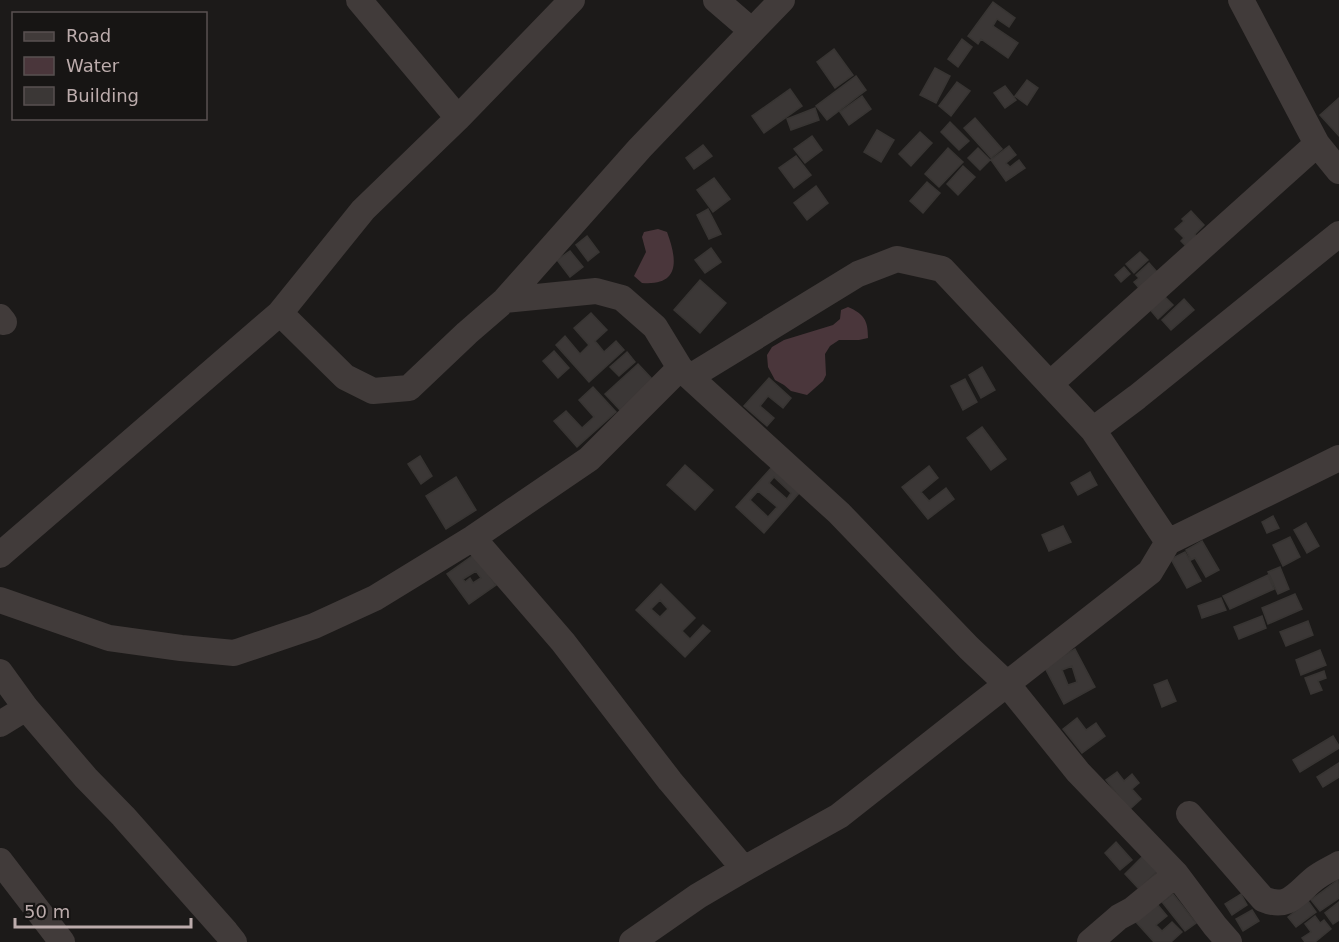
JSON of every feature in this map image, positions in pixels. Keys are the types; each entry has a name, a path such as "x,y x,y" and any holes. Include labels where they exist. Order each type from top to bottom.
{"street":[{"path":"359,0 458,118"},
{"path":"0,555 280,313 363,210 458,118 572,0"},
{"path":"716,0 752,31"},
{"path":"280,313 345,377 374,392 409,388 505,300 640,148 782,0"},
{"path":"1241,0 1317,144 1339,171"},
{"path":"1050,384 1317,144"},
{"path":"1093,430 1339,234"},
{"path":"0,600 109,638 234,653 314,626 375,598 473,538 589,459 685,373 858,274 897,259 942,268 1093,430 1168,542"},
{"path":"505,300 596,291 622,298 655,327 685,373 839,513 969,648 1007,684 1078,772 1176,874 1229,942"},
{"path":"632,942 698,896 839,816 1150,572 1168,542 1339,458"},
{"path":"473,538 562,642 670,781 744,869"},
{"path":"0,672 26,708 86,778 123,816 234,942"},
{"path":"0,724 26,708"},
{"path":"1189,813 1263,899 1275,904 1291,900 1316,877 1339,864"},
{"path":"1090,942 1176,874"},
{"path":"4,875 62,942"}],"water":[{"path":"658,229 667,232 673,252 673,269 664,280 642,283 634,276 646,252 642,237 644,232"},
{"path":"848,307 864,318 868,338 839,340 830,346 825,354 826,375 823,381 807,395 791,391 775,380 768,367 767,355 772,347 784,340 833,325 840,319 841,310"}],"building":[{"path":"993,2 1015,18 1009,27 997,19 993,26 1018,43 1008,58 981,39 978,44 968,36"},
{"path":"962,39 972,47 958,67 948,59"},
{"path":"834,49 853,75 835,88 817,62"},
{"path":"935,68 950,76 936,103 920,95"},
{"path":"856,76 866,90 827,120 816,106"},
{"path":"1027,80 1038,88 1027,105 1015,96"},
{"path":"957,82 970,91 951,116 939,106"},
{"path":"1005,86 1016,100 1005,108 994,93"},
{"path":"790,89 802,106 764,133 752,116"},
{"path":"862,96 871,109 849,125 840,112"},
{"path":"1339,98 1339,136 1320,115"},
{"path":"815,108 819,120 791,130 787,119"},
{"path":"975,118 1002,149 991,158 964,128"},
{"path":"950,122 969,141 959,150 941,132"},
{"path":"877,130 894,140 881,162 864,152"},
{"path":"920,132 932,143 911,166 899,154"},
{"path":"812,136 822,150 805,163 794,149"},
{"path":"703,145 712,156 694,169 686,158"},
{"path":"1009,146 1016,155 1006,163 1010,167 1019,160 1025,168 1006,181 991,160"},
{"path":"948,148 963,162 939,187 925,174"},
{"path":"978,148 990,160 980,170 968,158"},
{"path":"796,156 811,175 794,188 779,168"},
{"path":"963,166 975,177 958,195 947,184"},
{"path":"714,178 730,199 713,212 697,190"},
{"path":"927,182 940,193 923,213 910,201"},
{"path":"816,186 828,203 807,220 794,203"},
{"path":"708,209 721,234 709,239 697,215"},
{"path":"1191,211 1204,225 1195,234 1198,239 1186,246 1181,241 1184,238 1175,229"},
{"path":"587,236 599,252 588,261 576,245"},
{"path":"711,248 721,262 705,273 695,260"},
{"path":"570,251 583,267 570,277 557,260"},
{"path":"1140,252 1148,260 1134,273 1126,264"},
{"path":"1149,263 1157,272 1139,288 1134,282 1139,278 1136,275"},
{"path":"1124,267 1130,274 1121,282 1115,275"},
{"path":"700,280 726,303 700,333 674,310"},
{"path":"1162,294 1173,305 1158,319 1148,307"},
{"path":"1184,299 1194,310 1171,330 1162,320"},
{"path":"591,313 607,330 595,341 604,352 616,341 624,350 589,382 556,345 565,336 580,354 589,345 574,328"},
{"path":"554,351 569,368 558,378 543,361"},
{"path":"627,352 635,362 619,376 610,367"},
{"path":"638,364 653,380 620,410 605,394"},
{"path":"982,367 995,390 981,398 969,375"},
{"path":"769,378 791,398 783,408 768,396 760,406 774,418 767,426 744,406"},
{"path":"965,379 977,402 963,410 951,386"},
{"path":"593,387 616,412 577,447 554,421 566,411 582,428 594,417 579,400"},
{"path":"982,427 1006,459 991,470 967,438"},
{"path":"420,456 432,476 421,484 408,464"},
{"path":"685,465 713,490 695,510 667,485"},
{"path":"929,466 938,478 921,492 929,501 946,488 954,499 928,519 902,487"},
{"path":"772,467 800,492 764,533 736,507","holes":["774,477 791,493 787,499 769,483","758,491 777,507 768,517 750,500"]},
{"path":"1090,472 1097,485 1078,495 1071,483"},
{"path":"456,477 476,510 446,529 426,496"},
{"path":"1273,516 1279,528 1267,533 1262,522"},
{"path":"1306,523 1319,546 1307,553 1294,530"},
{"path":"1063,526 1071,542 1049,551 1042,535"},
{"path":"1290,537 1300,557 1283,566 1273,545"},
{"path":"1202,541 1219,570 1206,577 1195,558 1191,560 1186,550"},
{"path":"1185,552 1201,581 1187,588 1171,559"},
{"path":"475,554 496,585 469,604 447,574","holes":["476,571 481,578 473,583 470,578 465,582 463,579"]},
{"path":"1280,567 1289,589 1278,594 1268,572"},
{"path":"1268,575 1274,589 1230,609 1223,596"},
{"path":"661,584 695,618 682,631 690,639 703,625 710,631 685,657 636,610","holes":["660,600 668,609 660,617 651,609"]},
{"path":"1295,594 1302,609 1268,624 1262,608"},
{"path":"1221,598 1226,610 1202,618 1198,606"},
{"path":"1262,616 1266,628 1239,639 1234,627"},
{"path":"1308,621 1313,635 1286,646 1280,632"},
{"path":"1075,649 1095,687 1064,704 1044,666","holes":["1072,666 1077,682 1068,685 1062,670"]},
{"path":"1320,650 1326,665 1301,675 1296,660"},
{"path":"1324,671 1326,678 1318,681 1322,690 1311,694 1305,678"},
{"path":"1167,680 1176,701 1162,707 1154,685"},
{"path":"1077,718 1086,730 1096,723 1105,736 1082,753 1063,729"},
{"path":"1333,736 1339,748 1300,772 1293,760"},
{"path":"1339,763 1339,777 1323,787 1317,777"},
{"path":"1117,772 1124,781 1132,774 1139,783 1132,789 1141,799 1129,810 1106,780"},
{"path":"1116,842 1132,860 1120,870 1105,853"},
{"path":"1145,854 1160,869 1139,889 1125,874"},
{"path":"1338,880 1339,898 1320,911 1311,900"},
{"path":"1173,894 1196,923 1185,931 1162,902"},
{"path":"1241,894 1247,905 1232,915 1225,904"},
{"path":"1308,901 1316,912 1296,927 1288,917"},
{"path":"1339,902 1339,920 1333,924 1325,913"},
{"path":"1157,904 1167,916 1156,925 1162,931 1172,922 1182,932 1171,942 1154,942 1136,922"},
{"path":"1252,910 1259,921 1243,931 1236,919"},
{"path":"1315,916 1320,923 1324,920 1331,929 1315,942 1305,942 1302,938 1311,932 1305,924"}]}
